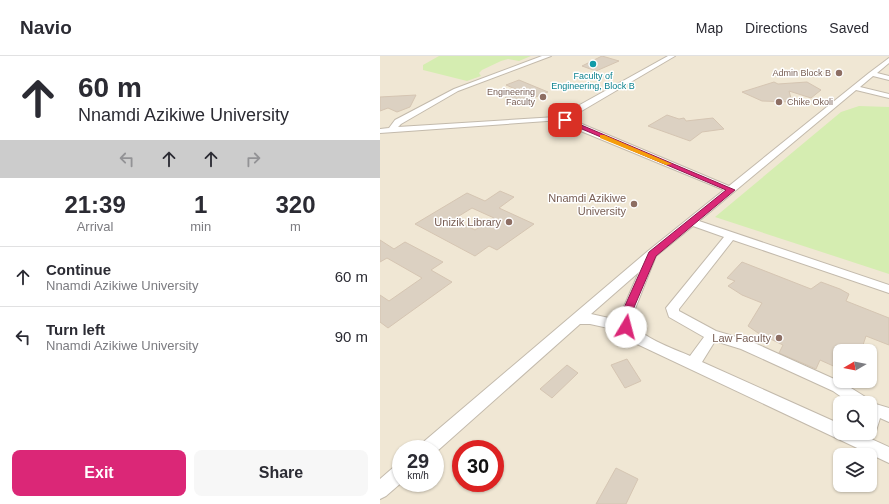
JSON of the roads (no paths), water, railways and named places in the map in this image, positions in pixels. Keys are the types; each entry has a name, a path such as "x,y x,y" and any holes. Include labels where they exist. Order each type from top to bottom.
{"street":[{"path":"392,129 398,122 456,90 548,56"},
{"path":"380,131 564,117 672,56"},
{"path":"437,440 652,254 889,60"},
{"path":"874,72 889,72"},
{"path":"874,72 889,78"},
{"path":"855,88 885,93"},
{"path":"564,117 731,190"},
{"path":"692,222 889,289"},
{"path":"731,235 672,308 672,311 676,317 712,335 759,351 838,387 853,396"},
{"path":"626,327 624,319 652,254"},
{"path":"577,319 590,319 626,327 642,340 833,429"},
{"path":"693,364 712,335"},
{"path":"870,440 889,455"},
{"path":"380,490 392,480"}],"place":[{"name":"Faculty of Engineering, Block B","path":"593,64"},
{"name":"Admin Block B","path":"839,73"},
{"name":"Engineering Faculty","path":"543,97"},
{"name":"Chike Okoli","path":"779,102"},
{"name":"Nnamdi Azikiwe University","path":"634,204"},
{"name":"Unizik Library","path":"509,222"},
{"name":"Law Faculty","path":"779,338"}]}
